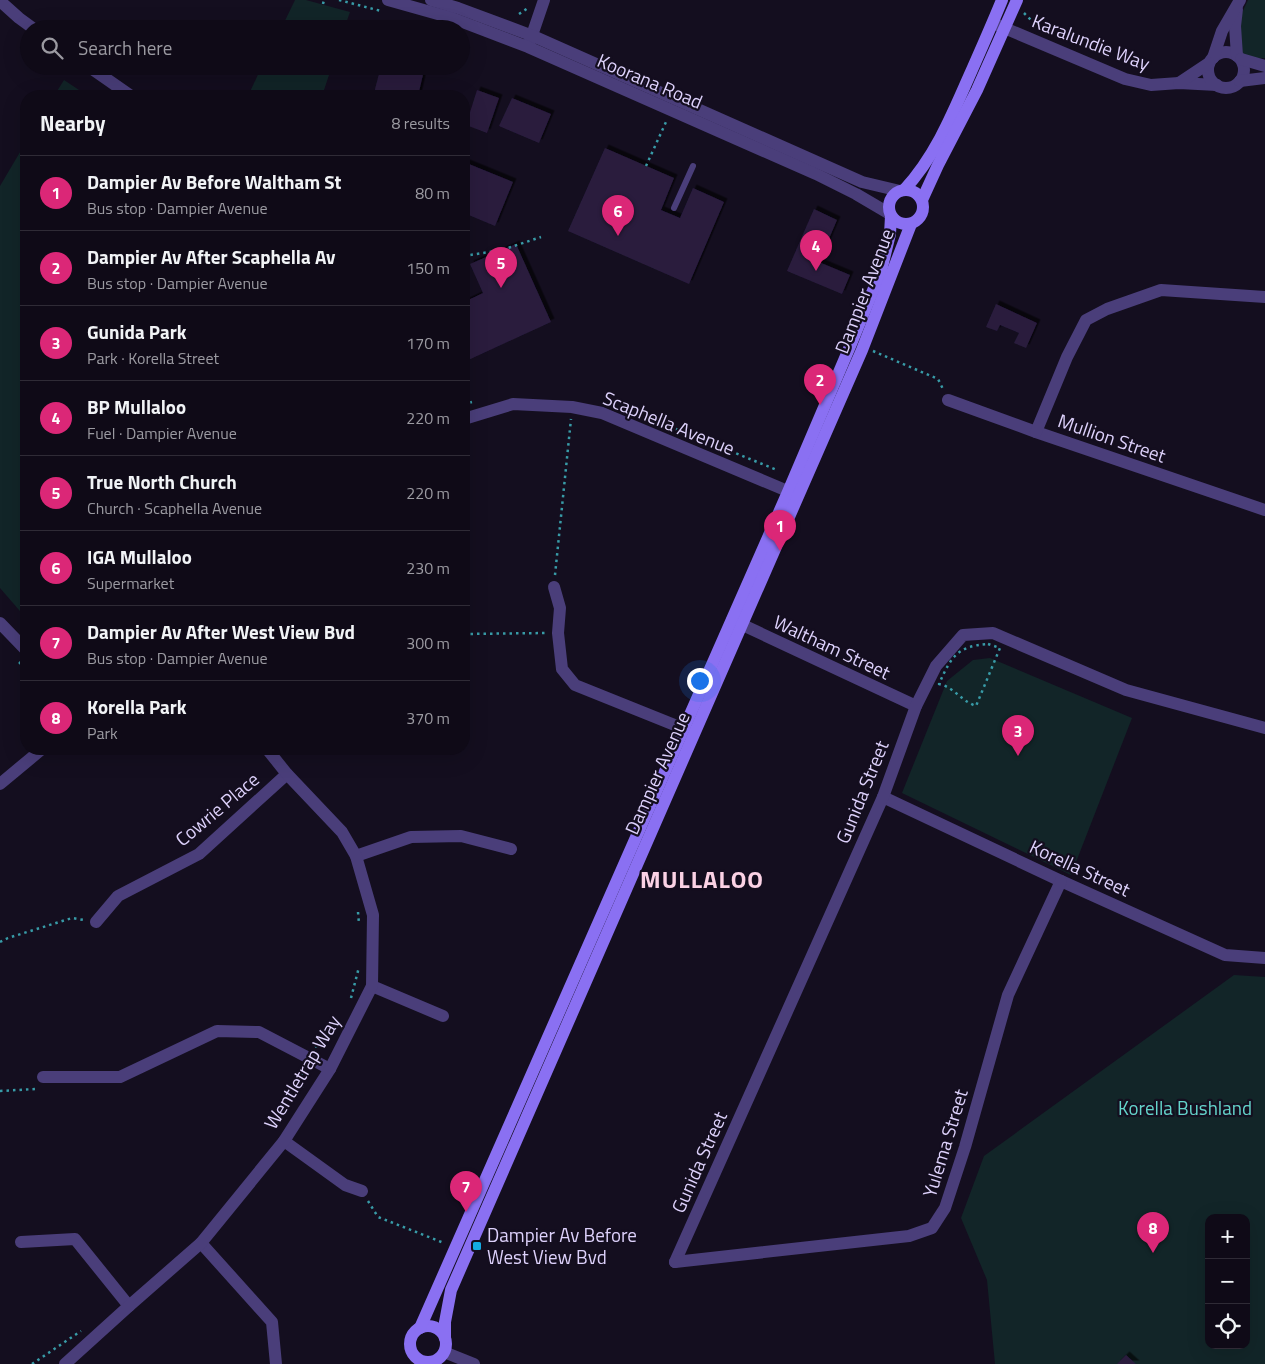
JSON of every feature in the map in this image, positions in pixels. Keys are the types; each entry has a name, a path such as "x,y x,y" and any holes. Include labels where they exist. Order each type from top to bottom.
{"main road":[{"path":"1002,0 939,141 922,169 902,191 895,194 889,203 891,215 900,223 911,224 918,220 922,214 922,200 977,90 1017,0"},
{"path":"902,191 914,192 922,200"},
{"name":"Dampier Avenue","path":"420,1328 689,731 793,494 881,271 890,234 891,215"},
{"name":"Dampier Avenue","path":"793,494 862,350 911,224"},
{"name":"Dampier Avenue","path":"445,1338 445,1322 451,1290 689,731"},
{"path":"406,1364 412,1352 412,1338 415,1332 427,1326 442,1332 446,1345 444,1352 438,1359 431,1363 425,1362 412,1352"}],"street":[{"name":"Koorana Road","path":"388,0 459,20"},
{"name":"Koorana Road","path":"431,0 458,8 816,174 856,194 891,215"},
{"path":"530,41 544,0"},
{"path":"0,1 22,20"},
{"path":"1239,2 1235,26 1239,57 1244,66 1244,74 1240,81 1232,87 1222,87 1217,85 1209,76 1211,60 1222,31 1239,2"},
{"name":"Koorana Road","path":"470,23 530,41 862,182 902,191"},
{"name":"Karalundie Way","path":"992,23 1125,79 1150,85 1217,85"},
{"path":"1179,84 1222,52 1232,53 1265,66"},
{"path":"101,75 122,90"},
{"path":"1240,81 1265,78"},
{"path":"1036,432 1067,357 1086,320 1107,309 1161,290 1265,297"},
{"name":"Mullion Street","path":"948,400 1265,510"},
{"name":"Scaphella Avenue","path":"470,416 513,404 572,407 602,413 793,494"},
{"path":"554,587 560,608 558,633 562,669 575,684 689,731"},
{"path":"0,622 20,644"},
{"name":"Waltham Street","path":"737,623 916,706"},
{"name":"Gunida Street","path":"675,1262 883,796 916,706 936,666 963,635 994,633 1126,690 1263,724"},
{"path":"0,784 35,755"},
{"name":"Wentletrap Way","path":"65,1364 201,1243 284,1141 330,1069 372,986 374,916 356,856 342,832 272,755"},
{"name":"Cowrie Place","path":"96,922 118,896 199,854 288,774"},
{"name":"Korella Street","path":"883,796 1061,881 1225,955 1265,958"},
{"path":"356,856 411,837 461,836 511,849"},
{"name":"Yulema Street","path":"675,1262 909,1236 932,1228 945,1208 965,1147 1008,995 1061,881"},
{"path":"372,986 443,1016"},
{"path":"43,1077 120,1077 217,1031 259,1032 330,1069"},
{"path":"284,1141 345,1185 362,1191"},
{"path":"20,1242 75,1239 129,1306"},
{"path":"201,1243 272,1322 276,1364"},
{"path":"444,1352 474,1364"}],"lane":[{"path":"674,208 693,166"}],"path":[{"path":"322,4 324,0"},
{"path":"1024,12 1035,24 1056,35"},
{"path":"646,166 666,121"},
{"path":"470,256 502,250 541,237"},
{"path":"870,350 938,379 948,400"},
{"path":"554,587 572,407"},
{"path":"470,634 558,633"},
{"path":"988,644 1000,648 976,706 962,700 953,689 939,684 947,667 960,651 973,645 988,644"},
{"path":"357,908 359,926"},
{"path":"0,942 72,918 96,922"},
{"path":"350,1000 360,962"},
{"path":"302,1094 302,1068 315,1045 332,1038 336,1031"},
{"path":"0,1091 35,1089 43,1077"},
{"path":"362,1191 378,1217 448,1245"},
{"path":"32,1364 82,1330"}],"green space":[{"path":"295,0 306,0 350,12 347,20 285,20"},
{"path":"1248,0 1265,0 1265,58 1241,60 1234,30"},
{"path":"258,75 329,75 324,90 251,90"},
{"path":"64,80 79,90 58,90"},
{"path":"20,152 20,611 0,588 0,186"},
{"path":"990,658 1132,718 1071,875 902,793 947,681 973,660"},
{"name":"Korella Bushland","path":"1234,975 1265,977 1265,1364 995,1364 987,1280 961,1218 984,1156"}],"building":[{"path":"379,75 423,75 419,90 375,90"},
{"path":"477,90 499,98 487,133 470,127 470,112"},
{"path":"512,98 551,114 539,143 499,126"},
{"path":"605,148 674,178 661,210 680,218 693,188 724,202 689,284 568,231"},
{"path":"470,164 513,182 495,226 470,216"},
{"path":"814,209 837,220 819,262 850,275 842,294 787,271"},
{"path":"516,244 551,322 470,359 470,299 483,293 470,264"},
{"path":"996,304 1037,323 1026,348 1014,343 1019,333 1000,325 997,331 986,327"},
{"path":"1126,1355 1136,1364 1117,1364"}],"place":[{"name":"IGA Mullaloo","path":"618,236"},
{"name":"BP Mullaloo","path":"816,271"},
{"name":"True North Church","path":"501,288"},
{"name":"Dampier Av After Scaphella Av","path":"820,405"},
{"name":"Dampier Av Before Waltham St","path":"780,551"},
{"name":"Gunida Park","path":"1018,756"},
{"name":"Dampier Av After West View Bvd","path":"466,1212"},
{"name":"Dampier Av Before West View Bvd","path":"477,1246"},
{"name":"Korella Park","path":"1153,1253"}],"district":[{"name":"MULLALOO","path":"702,880"}]}
